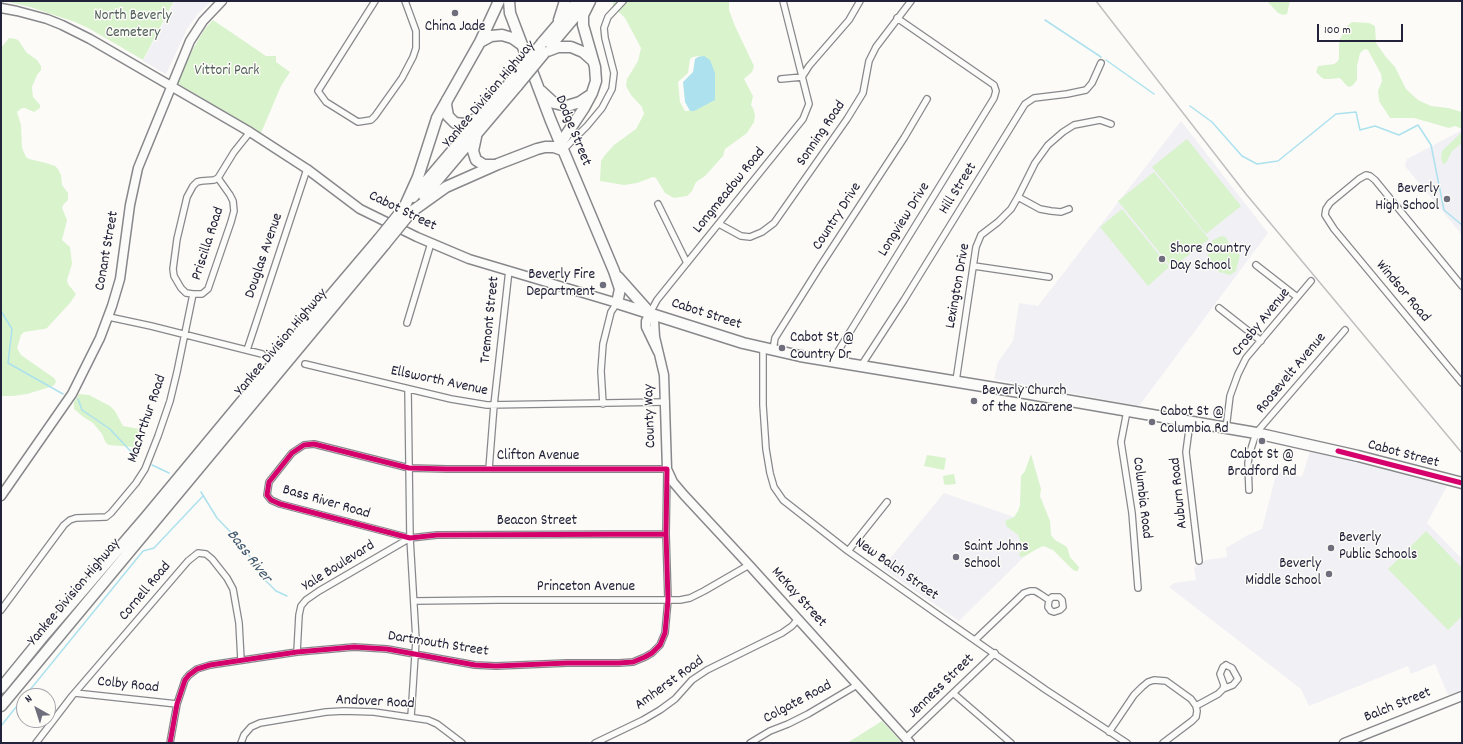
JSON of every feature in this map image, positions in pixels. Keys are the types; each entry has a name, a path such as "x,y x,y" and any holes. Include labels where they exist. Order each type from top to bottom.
{"highway":[{"path":"408,210 434,125 480,42 499,1"},
{"name":"Dodge Street","path":"507,1 510,14 561,147 614,271 620,289 617,303"},
{"path":"555,28 565,1"},
{"name":"Yankee Division Highway","path":"544,48 555,28 578,1"},
{"path":"408,210 446,187 498,164 538,148 561,147 592,93 596,81 597,74 594,61 583,25 583,15 589,1"},
{"name":"Yankee Division Highway","path":"1,706 381,242 477,132 515,82 544,48 589,1"},
{"path":"480,42 491,36 502,35 512,38 522,45"},
{"path":"544,48 571,47 583,52 594,61"},
{"name":"Yankee Division Highway","path":"408,210 488,109 515,82"},
{"path":"538,87 543,94 554,103 567,106 580,102 592,93"},
{"path":"447,100 446,105 448,116 455,123 460,124 470,122 488,109"},
{"path":"538,148 547,140 550,134 551,121"},
{"path":"477,132 473,145 476,160 484,165 498,164"},
{"name":"Yankee Division Highway","path":"1,688 288,346 381,242"},
{"name":"Dodge Street","path":"614,271 650,313"},
{"name":"Cabot Street","path":"617,303 768,349 800,356 1126,410 1256,434 1358,456 1462,483"}],"main road":[{"name":"Conant Street","path":"1,496 72,394 89,362 109,316 120,279 136,176 190,41 197,28 222,1"},
{"name":"Cabot Street","path":"1,8 36,16 69,28 250,132 307,169 360,209 459,255 617,303"},
{"name":"County Way","path":"650,313 646,321 646,327 658,352 664,375 668,469"},
{"name":"McKay Street","path":"668,469 677,488 749,565 908,741"},
{"name":"Balch Street","path":"1344,743 1462,696"}],"street":[{"path":"376,1 318,91 319,95 326,102 358,122 370,120 375,116 402,78 413,57 416,48 416,31 405,1"},
{"path":"561,147 587,126 602,108 612,89 614,73 604,38 604,28 608,17 623,1"},
{"name":"Longmeadow Road","path":"650,313 657,300 803,119 809,104 783,1"},
{"path":"781,79 802,77 809,66 849,20 860,1"},
{"name":"Sonning Road","path":"719,224 741,236 750,237 762,232 774,224 847,119 863,93 869,61 876,47 910,1"},
{"name":"Longview Drive","path":"832,361 994,98 996,91 994,85 897,18"},
{"name":"Hill Street","path":"861,366 1025,104 1034,98 1086,90 1092,82 1101,63"},
{"name":"Country Drive","path":"768,349 904,138 927,99"},
{"name":"Lexington Drive","path":"956,381 976,247 981,235 998,222 1011,209 1035,163 1048,145 1063,132 1074,124 1100,120 1111,124"},
{"path":"193,294 186,293 181,288 174,276 173,269 178,232 188,197 193,186 201,181 214,180 218,178 234,152 250,132"},
{"name":"Douglas Avenue","path":"247,350 307,169"},
{"name":"Windsor Road","path":"1462,286 1375,180 1370,176 1366,175 1359,178 1330,203 1326,209 1325,215 1334,229 1462,383"},
{"name":"Priscilla Road","path":"184,334 193,294 202,294 208,289 234,211 234,206 230,195 218,178"},
{"path":"1018,197 1040,209 1061,212 1069,209"},
{"path":"658,204 687,263"},
{"path":"407,323 431,243"},
{"path":"1256,265 1297,297"},
{"path":"974,266 1049,277"},
{"name":"Tremont Street","path":"488,469 509,270"},
{"name":"Crosby Avenue","path":"1226,429 1230,396 1246,358 1311,281"},
{"path":"603,404 601,371 603,344 611,312 617,303"},
{"path":"1219,308 1261,341"},
{"path":"109,316 262,354"},
{"name":"Roosevelt Avenue","path":"1256,434 1345,330"},
{"name":"MacArthur Road","path":"1,610 64,525 70,520 76,518 106,516 111,513 136,483 149,460 165,415 177,372 184,334"},
{"name":"New Balch Street","path":"768,349 763,405 766,449 774,487 783,500 848,551 1046,690 1127,743"},
{"name":"Ellsworth Avenue","path":"305,364 487,406 666,402"},
{"path":"408,389 410,538 416,640 411,717"},
{"name":"Columbia Road","path":"1126,410 1121,442 1132,513 1138,588"},
{"name":"Auburn Road","path":"1190,422 1186,452 1199,561"},
{"path":"1249,490 1248,464 1256,434"},
{"name":"Bass River Road","path":"409,468 314,444 304,445 292,453 269,482 266,490 267,495 271,500 280,504 410,538"},
{"name":"Clifton Avenue","path":"409,468 668,469"},
{"name":"County Way","path":"668,469 666,534 668,600"},
{"path":"848,551 887,502"},
{"name":"Beacon Street","path":"410,538 437,534 666,534"},
{"name":"Yale Boulevard","path":"297,652 299,615 301,606 306,600 410,538"},
{"name":"Cornell Road","path":"36,743 75,693 188,561 198,554 206,554 212,559 227,578 233,589 241,660"},
{"name":"Princeton Avenue","path":"414,601 668,600 690,598 749,565"},
{"path":"975,640 1024,593 1035,591 1049,600"},
{"name":"Dartmouth Street","path":"170,743 177,704 182,688 189,675 197,669 210,665 297,652 354,647 387,649 475,665 489,666 633,662 652,653 660,645 665,633 668,600"},
{"name":"Amherst Road","path":"595,743 643,720 660,710 675,700 692,680 707,670 782,633 792,626 798,619"},
{"name":"Jenness Street","path":"908,741 953,693 995,653"},
{"path":"1109,732 1134,695 1142,687 1148,682 1154,680 1166,681 1191,699 1196,706 1197,711 1196,717 1192,721 1164,743"},
{"name":"Colgate Road","path":"750,743 770,731 808,714 857,684"},
{"path":"1196,706 1223,690"},
{"name":"Colby Road","path":"75,693 177,704"},
{"path":"953,693 1011,743"},
{"name":"Andover Road","path":"241,743 244,736 251,728 260,723 292,717 344,711 374,712 428,720 437,724 458,742"}],"shaded area":[{"path":"175,1 212,1 197,15 187,29 166,74 143,61"},
{"name":"Shore Country Day School","path":"1181,121 1268,233 1139,406 994,379 998,362 1013,341 1019,303 1038,306"},
{"name":"Beverly High School","path":"1462,130 1462,235 1405,166 1407,159"},
{"name":"Beverly Middle School","path":"1310,451 1447,486 1427,523 1462,559 1462,690 1448,695 1435,664 1411,674 1408,666 1309,706 1301,689 1169,587 1174,583 1196,580 1194,568 1206,560 1227,557 1226,548 1248,535 1262,529 1277,471 1302,477"},
{"name":"Saint Johns School","path":"944,493 1014,517 1005,521 1013,532 1018,535 1022,546 1022,557 1025,556 959,621 882,568"}],"green space":[{"name":"North Beverly Cemetery","path":"4,1 174,1 143,60 90,29 75,22 30,7"},
{"path":"613,1 729,1 729,10 735,26 754,66 752,72 744,79 753,96 751,105 755,115 754,122 747,133 725,149 723,156 705,176 696,182 692,191 687,196 674,198 665,193 656,178 653,177 637,183 624,185 600,181 601,161 614,145 636,129 644,114 642,107 631,95 626,86 627,79 638,61 641,48 625,18 613,6","holes":["699,56 704,61 707,103 685,111 680,102 678,82 688,73 690,59"]},
{"path":"1267,1 1290,1 1287,14 1283,15 1278,13"},
{"name":"Vittori Park","path":"213,20 266,56 276,56 276,62 290,72 281,86 261,133 177,83 204,30"},
{"path":"1352,22 1369,23 1375,26 1376,43 1395,67 1406,89 1418,100 1431,106 1448,108 1462,112 1462,129 1455,126 1449,128 1414,118 1390,118 1379,101 1378,91 1382,81 1381,74 1368,50 1365,49 1360,53 1357,66 1357,80 1350,87 1347,86 1340,78 1324,79 1321,77 1316,72 1318,66 1334,64 1337,62 1339,59 1340,39 1346,27"},
{"path":"9,38 19,41 26,52 37,60 41,66 41,70 32,87 33,97 40,105 40,108 34,112 22,108 17,112 21,125 22,148 26,157 29,159 55,166 61,175 62,185 68,193 68,200 62,208 67,220 62,240 70,247 72,264 67,280 68,284 76,294 70,303 47,328 24,332 21,335 17,348 21,355 54,378 56,381 55,384 53,386 27,394 1,396 1,48"},
{"path":"1462,132 1462,143 1452,151 1446,163 1443,164 1441,158 1442,151"},
{"path":"1187,139 1241,206 1206,234 1152,167"},
{"path":"1154,172 1209,239 1172,268 1118,201"},
{"path":"1122,209 1169,267 1148,286 1100,227"},
{"path":"1221,236 1226,237 1230,247 1240,255 1236,271 1230,275 1219,272 1213,261 1209,261 1206,247 1213,240"},
{"path":"79,394 89,395 110,406 115,411 123,426 140,429 135,438 135,445 133,447 109,445 106,443 102,434 93,423 74,409 74,402"},
{"path":"1031,454 1041,489 1040,496 1050,521 1051,535 1055,540 1067,547 1070,557 1079,567 1078,571 1072,569 1053,550 1043,546 1025,556 1019,556 1022,546 1018,535 1007,527 1005,521 1014,517 1020,505 1021,476 1025,471"},
{"path":"927,455 946,458 944,470 924,466"},
{"path":"954,474 956,484 944,484 943,476"},
{"path":"1426,531 1462,568 1462,616 1448,630 1388,569"},
{"path":"882,721 902,743 847,743"}],"water":[{"path":"704,56 710,60 715,73 715,100 694,111 690,111 685,102 683,82 693,72 695,59"}],"waterway":[{"path":"1045,20 1101,57"},
{"path":"1106,60 1154,94"},
{"path":"1190,106 1212,122 1242,156 1257,164 1278,161 1336,114 1356,112 1360,130 1375,126 1399,135 1418,125 1431,145 1444,210 1462,225"},
{"name":"Bass River","path":"1,311 12,329 8,363 63,394"},
{"name":"Bass River","path":"78,399 82,410 110,429 135,456"},
{"name":"Bass River","path":"152,465 169,473"},
{"name":"Bass River","path":"201,492 217,518 244,546 260,575 276,591 287,596"},
{"path":"32,688 143,551 154,548 203,496"},
{"path":"1,726 16,707"}],"railway":[{"path":"1096,1 1246,194 1462,453"}],"cycle path":[{"path":"170,743 177,704 185,680 197,669 210,665 297,652 354,647 387,649 475,665 496,666 567,663 619,663 633,662 645,657 652,653 660,645 665,633 668,600 666,534 667,469 409,468 314,444 304,445 292,453 269,482 267,495 271,500 280,504 410,538 437,535 666,534"},
{"path":"1338,451 1462,483"}],"place":[{"name":"China Jade","path":"455,13"},
{"name":"Beverly High School","path":"1447,199"},
{"name":"Shore Country Day School","path":"1162,259"},
{"name":"Beverly Fire Department","path":"603,285"},
{"name":"Cabot St @ Country Dr","path":"782,348"},
{"name":"Beverly Church of the Nazarene","path":"974,401"},
{"name":"Cabot St @ Columbia Rd","path":"1152,422"},
{"name":"Cabot St @ Bradford Rd","path":"1262,441"},
{"name":"Beverly Public Schools","path":"1331,548"},
{"name":"Saint Johns School","path":"956,557"},
{"name":"Beverly Middle School","path":"1329,574"}]}
